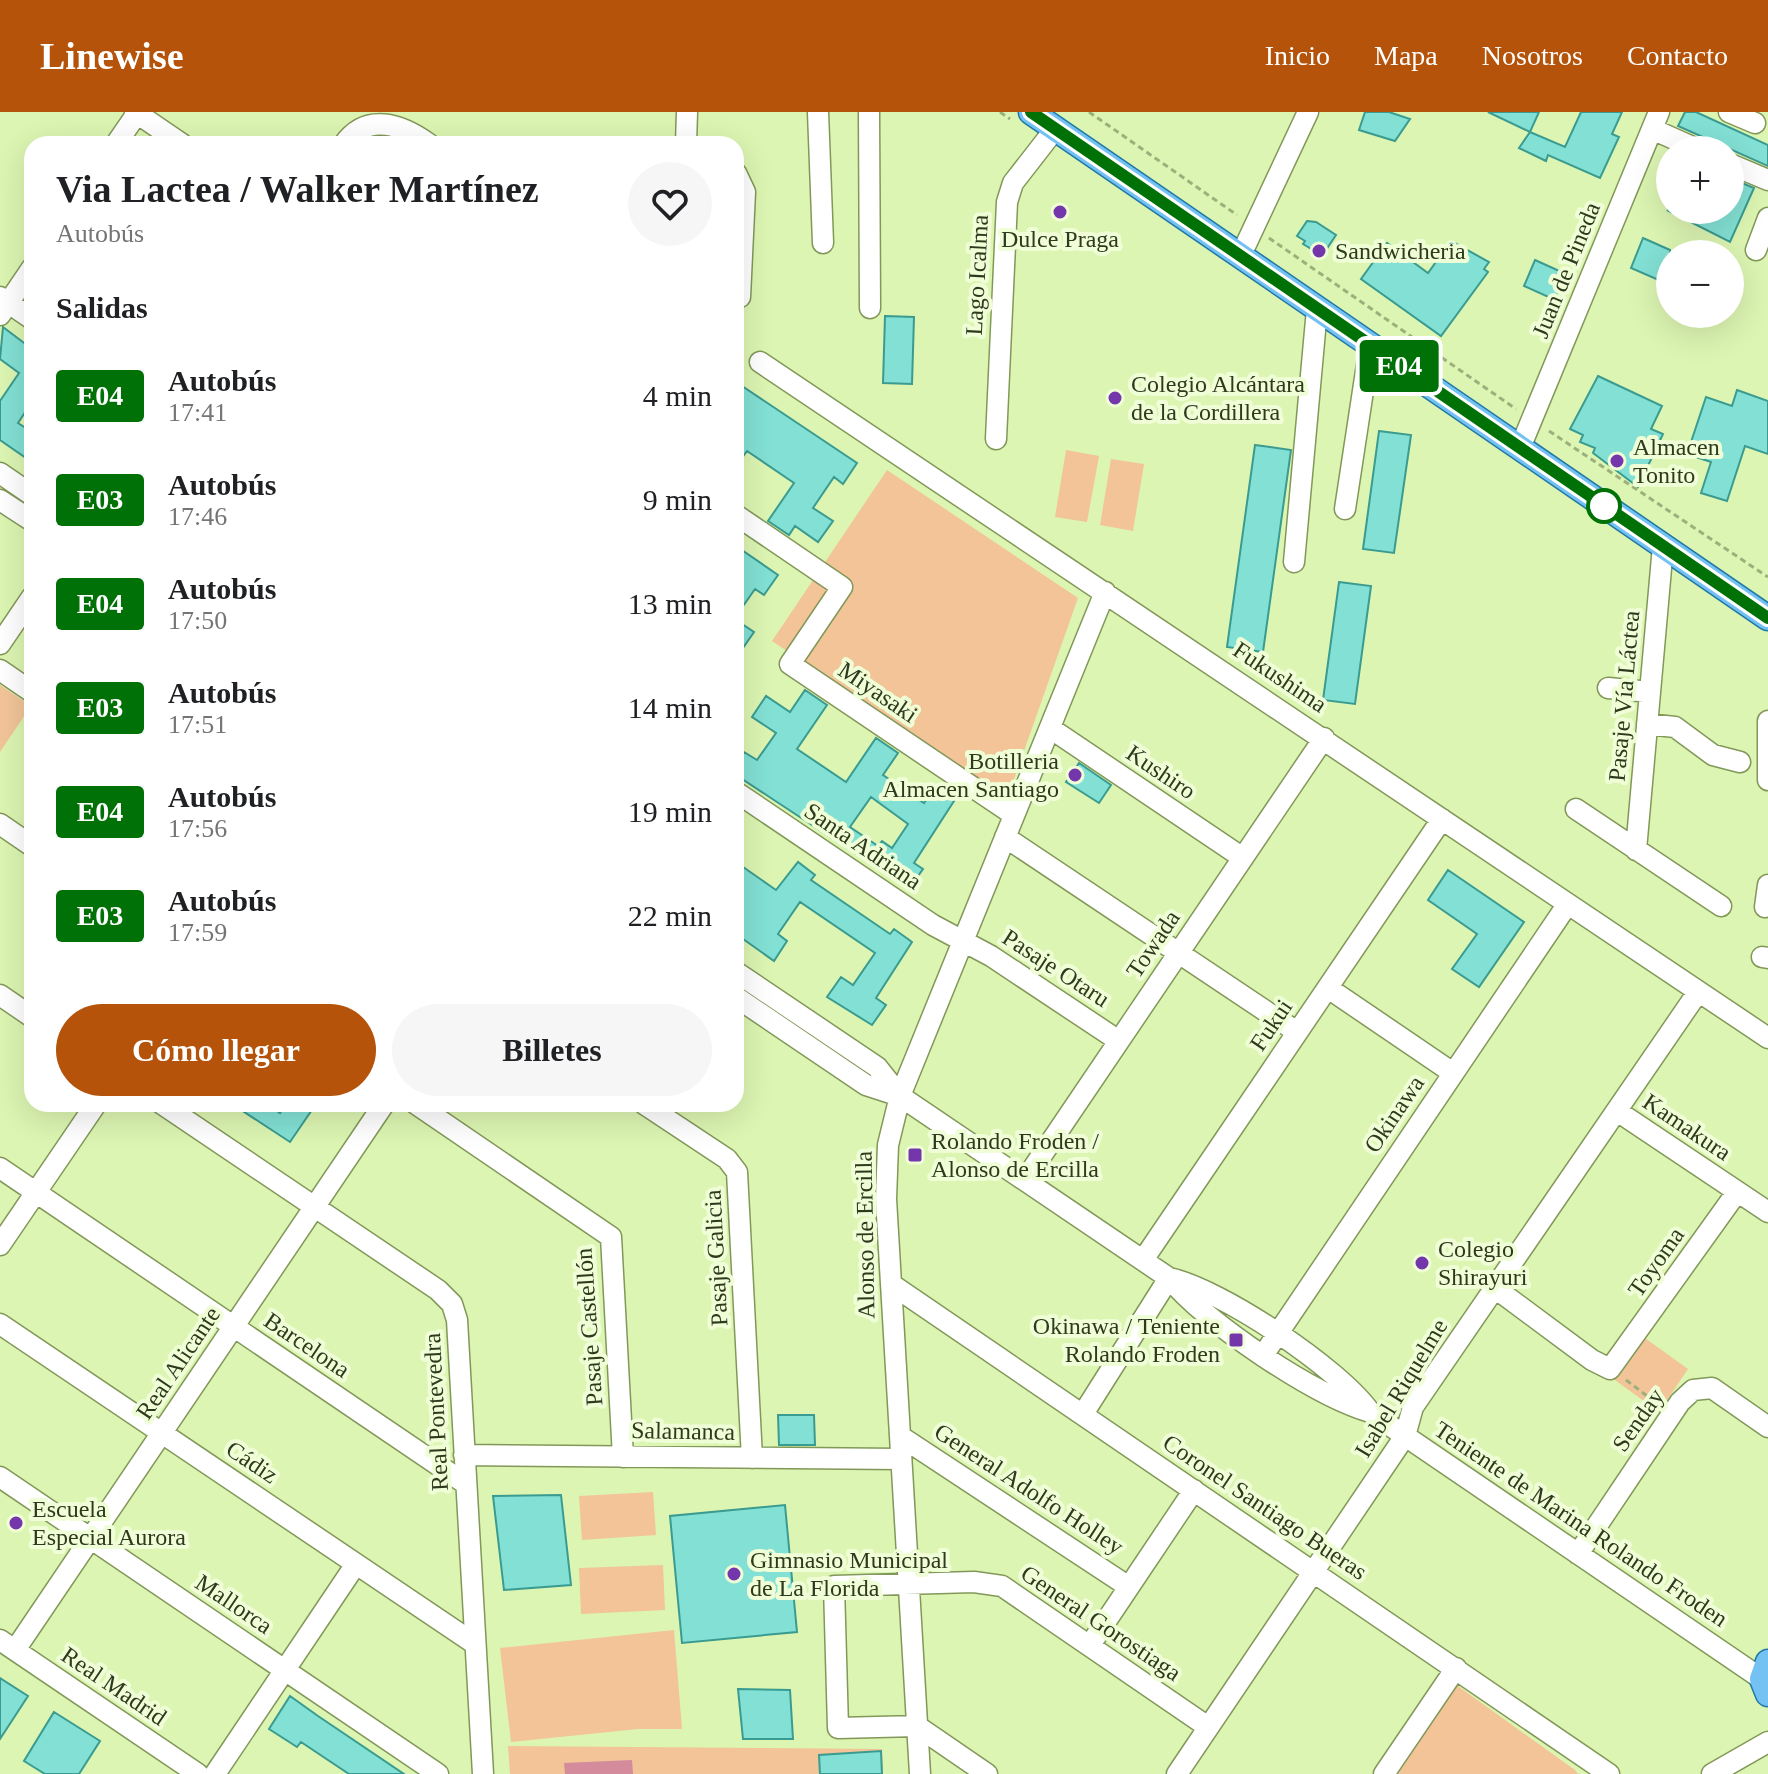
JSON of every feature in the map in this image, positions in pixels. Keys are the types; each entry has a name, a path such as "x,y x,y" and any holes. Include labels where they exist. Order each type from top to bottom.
{"main road":[{"path":"1048,119 1240,257 1768,618"}],"street":[{"path":"687,112 689,136"},
{"path":"818,112 823,243"},
{"path":"869,112 870,308"},
{"path":"1240,257 1308,112"},
{"path":"1729,112 1755,123"},
{"path":"121,136 137,113 170,136"},
{"name":"Lago Icalma","path":"996,439 1007,202 1013,183 1048,119"},
{"path":"1655,121 1678,136"},
{"name":"Juan de Pineda","path":"1520,448 1655,121"},
{"path":"351,136 360,126 370,122 380,127 394,124 418,136"},
{"path":"1744,170 1768,180"},
{"path":"1756,250 1768,218"},
{"path":"24,278 3,305 24,315"},
{"path":"1294,562 1317,309"},
{"path":"1345,509 1370,345"},
{"name":"Fukushima","path":"760,362 1768,1038"},
{"path":"0,473 24,490"},
{"path":"0,500 24,516"},
{"name":"Miyasaki","path":"744,520 842,587 790,664 1014,815"},
{"name":"Pasaje Vía Láctea","path":"1636,850 1663,546"},
{"name":"Alonso de Ercilla","path":"920,1774 886,1163 900,1096 1105,592"},
{"path":"0,644 24,609"},
{"path":"0,670 24,686"},
{"path":"1608,688 1650,692"},
{"path":"1768,721 1768,780"},
{"path":"1647,724 1675,727 1713,755 1740,762"},
{"name":"Kushiro","path":"1050,728 1243,858"},
{"name":"Towada","path":"1025,1180 1324,738"},
{"name":"Santa Adriana","path":"744,797 933,925 963,941"},
{"path":"1576,809 1721,906"},
{"name":"Fukui","path":"1143,1260 1442,819"},
{"path":"0,824 24,840"},
{"path":"1005,837 1297,1032"},
{"path":"1765,907 1768,885"},
{"name":"Okinawa","path":"1264,1354 1567,905"},
{"name":"Pasaje Otaru","path":"963,941 1119,1041"},
{"name":"Teniente de Marina Rolando Froden","path":"744,977 882,1071 900,1096"},
{"path":"1328,988 1453,1073"},
{"name":"Isabel Riquelme","path":"1177,1774 1405,1436 1413,1407 1698,992"},
{"path":"0,995 24,1012"},
{"name":"Teniente de Marina Rolando Froden","path":"744,1002 866,1085 900,1096 1169,1278 1207,1316 1327,1396 1370,1412 1766,1678"},
{"name":"Kamakura","path":"1617,1111 1768,1212"},
{"path":"0,1245 91,1112"},
{"name":"Real Pontevedra","path":"174,1112 438,1290 452,1304 457,1320 483,1774"},
{"name":"Real Alicante","path":"7,1645 91,1538 379,1112"},
{"name":"Pasaje Castellón","path":"428,1112 611,1237 623,1457"},
{"name":"Pasaje Galicia","path":"656,1112 727,1159 737,1172 752,1458"},
{"name":"Barcelona","path":"0,1168 466,1484"},
{"name":"Toyoma","path":"1614,1365 1737,1192"},
{"path":"1083,1414 1169,1278"},
{"name":"Teniente de Marina Rolando Froden","path":"1169,1278 1213,1294 1276,1334 1341,1378 1370,1412"},
{"name":"Coronel Santiago Bueras","path":"891,1284 1609,1774"},
{"path":"1495,1288 1592,1360 1614,1365"},
{"name":"Cádiz","path":"0,1324 475,1644"},
{"name":"Senday","path":"1578,1554 1672,1414 1693,1390 1712,1388 1768,1427"},
{"name":"General Adolfo Holley","path":"900,1436 936,1456 1129,1587"},
{"name":"Salamanca","path":"464,1455 901,1459"},
{"name":"Mallorca","path":"0,1477 438,1774"},
{"path":"1090,1645 1194,1490"},
{"path":"215,1774 356,1564"},
{"name":"General Gorostiaga","path":"917,1726 838,1728 834,1586 974,1582 1002,1586 1208,1727"},
{"name":"Real Madrid","path":"7,1645 198,1774"},
{"path":"1384,1774 1456,1668"},
{"path":"917,1726 987,1774"},
{"path":"1712,1774 1768,1742"}],"path":[{"path":"1089,112 1532,420 1768,577"},
{"path":"1614,1365 1672,1414"}],"shaded area":[{"path":"1066,450 1099,456 1087,522 1055,517"},
{"path":"1111,459 1144,464 1133,531 1100,525"},
{"path":"887,470 1078,598 1007,799 772,641"},
{"path":"0,685 24,701 24,716 0,752"},
{"path":"1638,1333 1688,1369 1659,1412 1608,1375"},
{"path":"653,1492 656,1535 582,1540 579,1496"},
{"path":"663,1565 665,1610 581,1614 579,1568"},
{"path":"674,1630 682,1729 638,1729 511,1742 500,1648"},
{"path":"1455,1684 1575,1770 1578,1774 1398,1774"},
{"path":"508,1746 882,1749 883,1774 510,1774"},
{"path":"632,1760 633,1774 565,1774 564,1763"}],"building":[{"path":"1365,112 1389,112 1410,119 1395,141 1359,130"},
{"path":"1488,112 1539,112 1530,132"},
{"path":"1581,112 1622,112 1612,134 1619,137 1600,178 1548,155 1546,161 1519,148 1530,132 1565,147"},
{"path":"1685,112 1696,112 1768,145 1768,166 1744,155 1744,136 1700,136 1678,126"},
{"path":"1744,184 1754,188 1744,210"},
{"path":"1307,221 1316,222 1336,235 1324,253 1303,244 1305,241 1297,236"},
{"path":"1695,224 1738,224 1731,240"},
{"path":"1643,238 1656,244 1656,279 1631,268"},
{"path":"1451,241 1489,262 1484,269 1488,272 1441,336 1361,279 1387,243 1428,273"},
{"path":"1535,260 1566,274 1555,300 1524,286"},
{"path":"885,316 914,317 912,384 883,383"},
{"path":"3,327 24,343 24,414 18,423 24,427 24,457 0,440 0,401 19,373 0,359"},
{"path":"1598,376 1662,406 1651,429 1663,434 1638,487 1593,453 1595,448 1580,442 1583,435 1570,429"},
{"path":"744,387 857,463 843,484 834,477 813,508 833,521 818,542 795,526 789,535 768,521 794,483 747,451 744,455"},
{"path":"1737,390 1768,401 1768,454 1745,446 1727,501 1701,493 1711,462 1687,454 1706,397 1732,406"},
{"path":"1379,431 1411,435 1394,553 1363,549"},
{"path":"1255,445 1291,450 1263,652 1227,647"},
{"path":"744,552 778,575 764,595 755,589 744,605"},
{"path":"1339,582 1371,586 1355,704 1323,700"},
{"path":"744,625 754,632 744,646"},
{"path":"805,690 827,705 797,749 846,782 876,738 898,753 883,775 924,803 934,788 954,801 914,863 923,869 909,889 744,780 744,752 757,760 776,733 752,717 766,696 790,712","holes":["871,797 908,824 892,848 882,841 878,846 850,827"]},
{"path":"1079,763 1111,785 1099,803 1066,782"},
{"path":"798,862 815,875 811,880 890,934 894,929 912,942 876,998 886,1005 872,1025 827,997 841,977 853,985 875,953 800,902 778,934 787,941 774,961 744,940 744,868 776,890"},
{"path":"1448,870 1524,922 1479,987 1452,969 1477,934 1428,900"},
{"path":"244,1112 311,1112 290,1142"},
{"path":"778,1415 814,1415 815,1445 779,1445"},
{"path":"561,1495 571,1585 504,1590 493,1496"},
{"name":"Gimnasio Municipal de La Florida","path":"785,1505 797,1632 682,1643 670,1516"},
{"path":"0,1678 28,1696 0,1739"},
{"path":"738,1689 790,1690 793,1739 743,1739"},
{"path":"290,1696 404,1774 349,1774 301,1742 297,1747 269,1729"},
{"path":"54,1712 100,1741 79,1774 45,1774 24,1761"},
{"path":"881,1751 882,1774 820,1774 819,1755"}],"bus line":[{"name":"E04","path":"1031,112 1768,618"}],"place":[{"name":"Dulce Praga","path":"1060,212"},
{"name":"Sandwicheria","path":"1319,251"},
{"name":"Colegio Alcántara de la Cordillera","path":"1115,398"},
{"name":"Almacen Tonito","path":"1617,461"},
{"name":"Botilleria Almacen Santiago","path":"1075,775"},
{"name":"Rolando Froden / Alonso de Ercilla","path":"915,1155"},
{"name":"Colegio Shirayuri","path":"1422,1263"},
{"name":"Okinawa / Teniente Rolando Froden","path":"1236,1340"},
{"name":"Escuela Especial Aurora","path":"16,1523"},
{"name":"Gimnasio Municipal de La Florida","path":"734,1574"}]}
